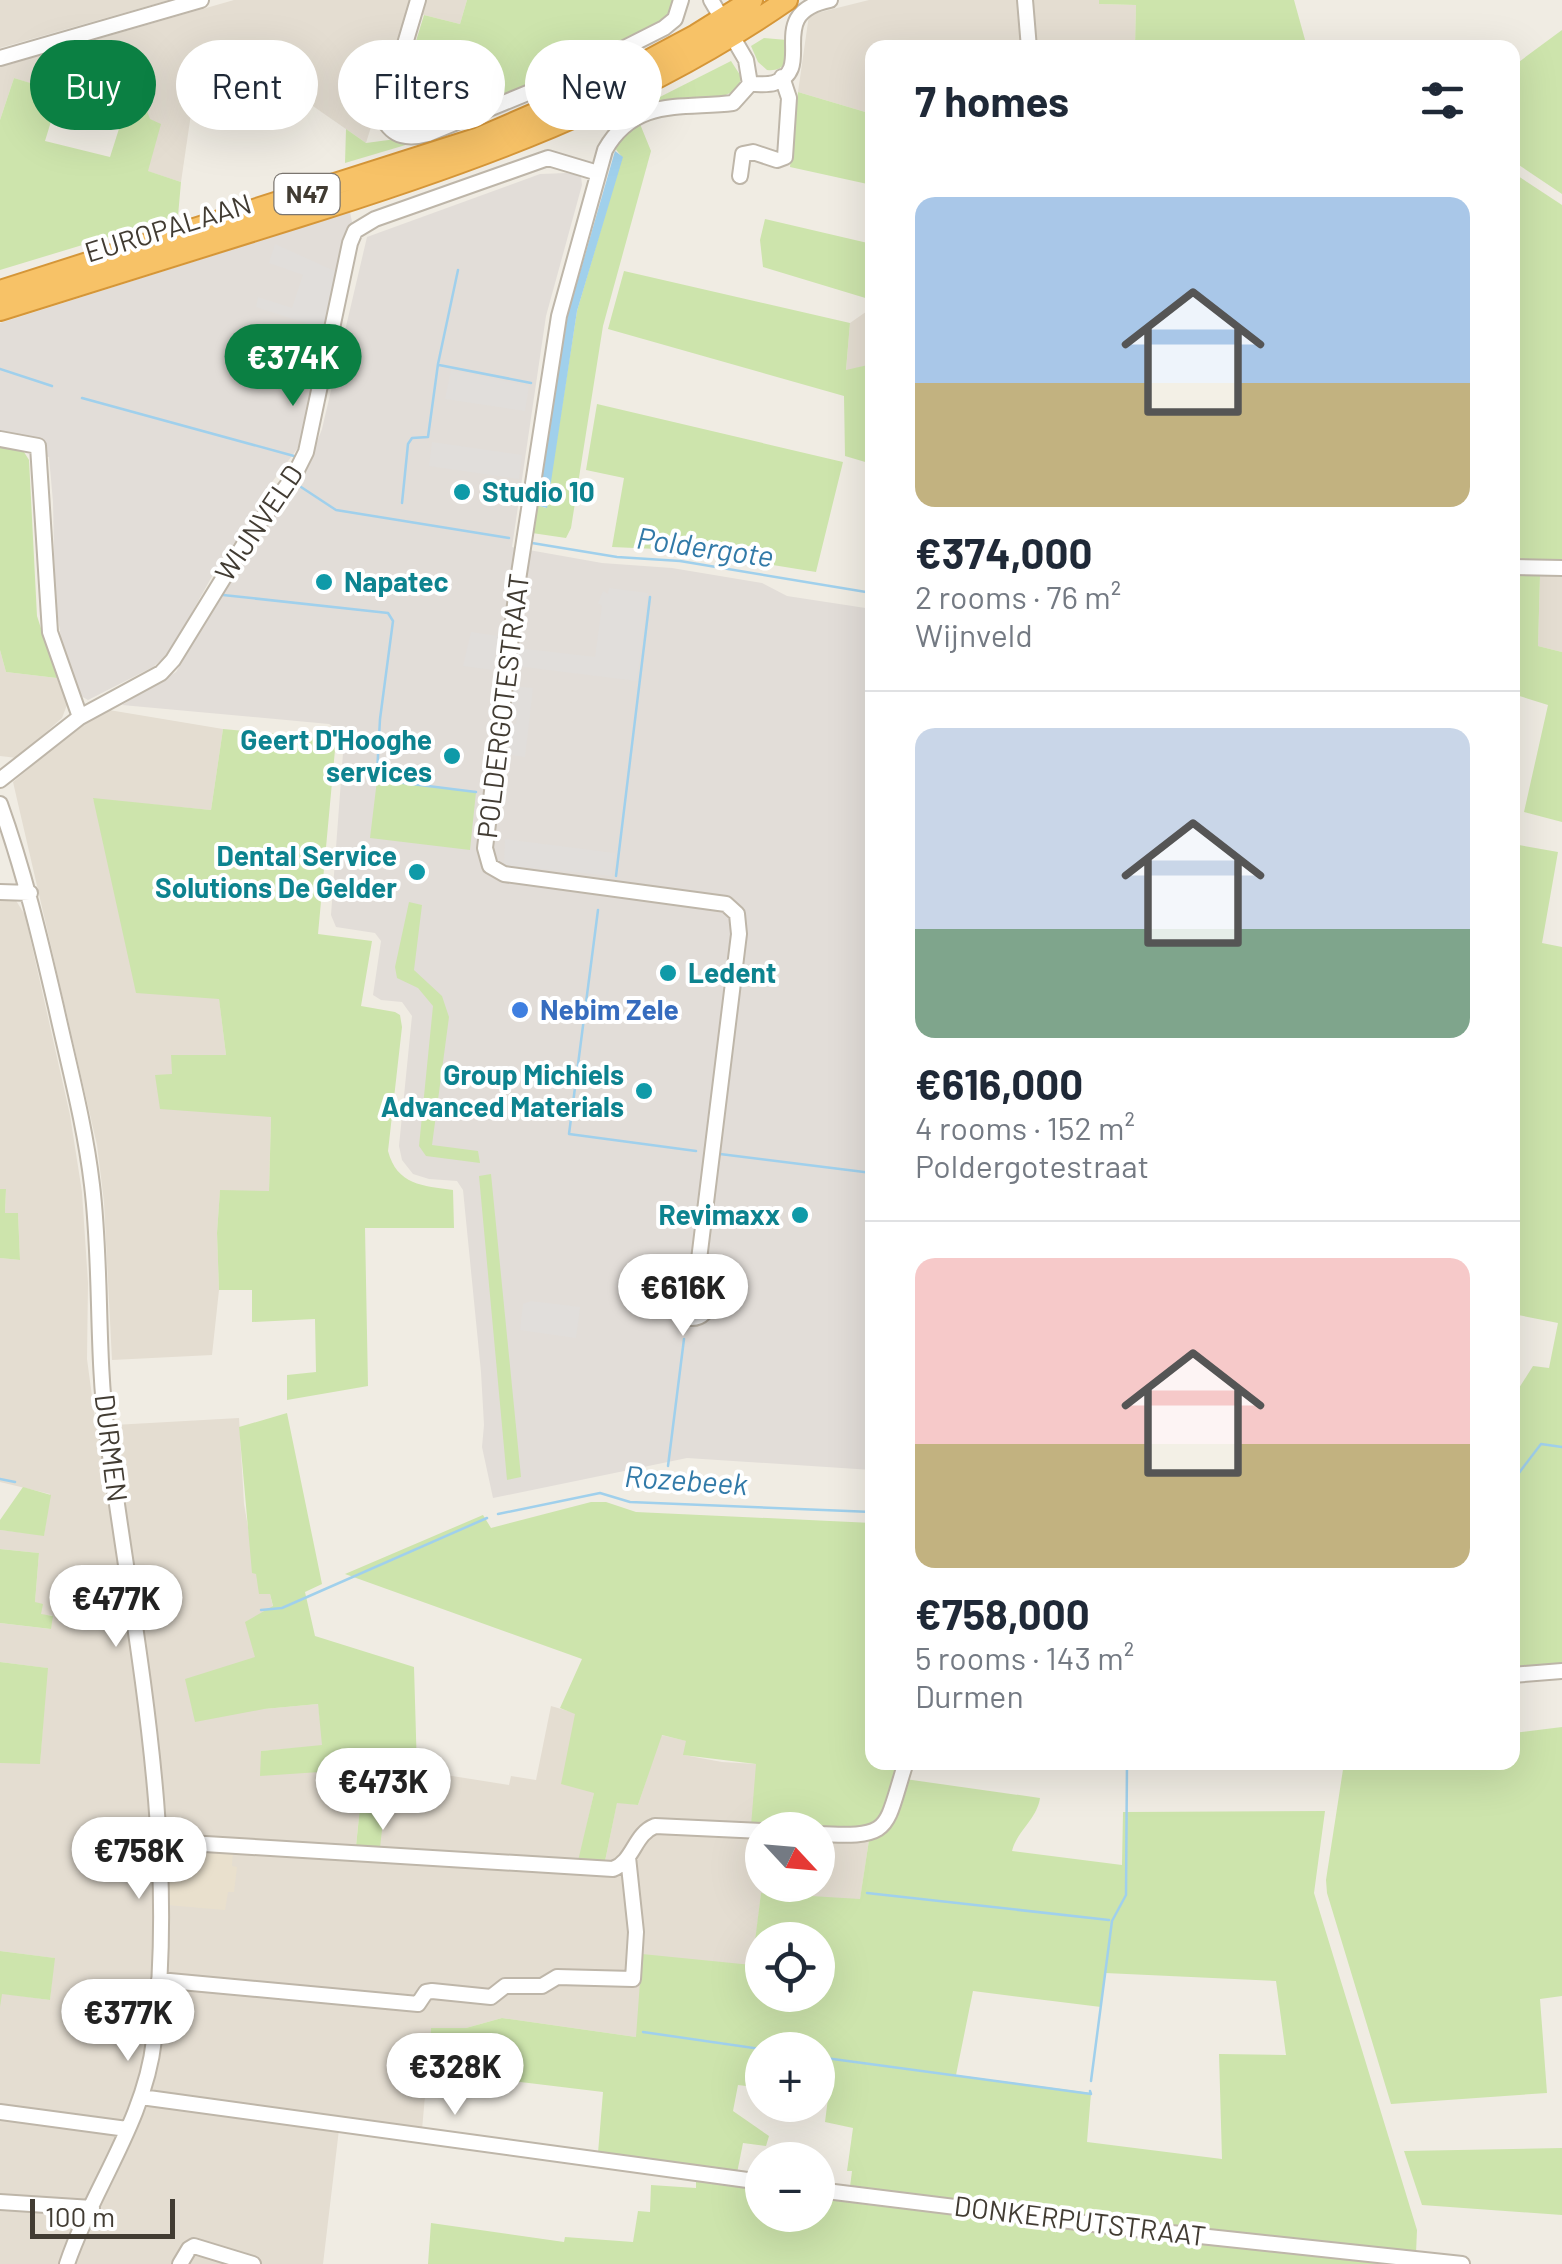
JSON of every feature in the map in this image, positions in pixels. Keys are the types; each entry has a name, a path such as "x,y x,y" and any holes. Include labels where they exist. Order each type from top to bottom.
{"highway":[{"name":"EUROPALAAN","path":"0,310 484,156 611,103 727,28 752,0"},
{"name":"EUROPALAAN","path":"0,291 479,138 572,100 787,0"}],"street":[{"path":"0,58 201,0"},
{"path":"418,0 383,118 389,128 405,137 428,134 569,76 664,28 674,19 682,0"},
{"path":"711,0 750,77 782,77 789,71 794,59 793,32 801,12 830,0"},
{"path":"1025,0 1028,40"},
{"name":"POLDERGOTESTRAAT","path":"696,1284 739,934 737,914 726,904 504,874 490,866 486,856 518,580 559,316 598,172 612,138 626,125 668,106 733,102 750,77"},
{"path":"740,176 743,154 752,152 777,160 785,156 790,98 782,77"},
{"name":"WIJNVELD","path":"0,780 80,717 161,674 174,660 245,543 294,476 306,452 350,243 356,231 375,219 548,158 598,172"},
{"path":"0,439 38,446 50,632 80,717"},
{"path":"1520,568 1562,568"},
{"name":"DURMEN","path":"0,804 30,894 76,1092 92,1186 106,1430 133,1606 161,1889 154,2040 141,2097 66,2264"},
{"path":"0,892 30,894"},
{"path":"1520,1674 1562,1671"},
{"path":"835,1835 874,1833 886,1822 903,1770"},
{"path":"156,1841 613,1869 628,1858 646,1829 654,1826 745,1829"},
{"path":"159,1980 418,2004 426,1992 432,1991 491,1997 506,1986 542,1986 557,1977 633,1979 636,1932 628,1858"},
{"path":"141,2097 745,2180"},
{"path":"0,2112 127,2130"},
{"name":"DONKERPUTSTRAAT","path":"835,2192 1462,2264"},
{"path":"0,2202 92,2208"},
{"path":"180,2264 194,2246 254,2264"}],"shaded area":[{"path":"0,0 169,0 0,48"},
{"path":"234,0 410,0 398,40 338,40 338,123 318,110 318,40 176,40 176,130 189,130 181,182 147,171 149,130 156,130 156,40 94,40"},
{"path":"424,0 467,0 460,24 420,14"},
{"path":"869,0 1099,0 1099,4 1136,5 1135,40 865,40 865,112 798,92 809,15"},
{"path":"30,58 30,83 14,78 0,120 0,67"},
{"path":"347,130 370,130 366,143"},
{"path":"540,174 581,176 582,185 546,316 512,547 602,563 672,568 762,583 787,596 865,608 865,1470 687,1458 493,1498 482,1447 481,1372 463,1190 457,1181 413,1174 402,1160 399,1146 412,1016 402,1002 373,995 381,941 375,933 336,927 331,915 342,731 329,724 122,705 176,672 221,595 305,473 322,429 367,237"},
{"path":"350,212 353,227 301,444 216,569 170,652 153,667 88,700 81,696 61,638 55,599 49,457 0,442 0,323"},
{"path":"275,244 339,273 327,330 256,307 258,297 292,308 303,275 269,263"},
{"path":"865,312 865,366 846,371 850,323"},
{"path":"451,370 529,386 525,411 445,399"},
{"path":"432,442 522,455 519,479 429,466"},
{"path":"1520,565 1562,569 1562,652 1538,646 1540,576 1520,577"},
{"path":"609,588 648,593 637,681 516,666 518,648 595,657 602,606 598,603 603,591 608,594"},
{"path":"471,632 498,636 493,670 463,666"},
{"path":"0,650 6,672 57,678 67,705 62,718 17,758 0,756"},
{"path":"513,686 533,688 525,757 505,754 509,724 516,724 517,718 510,716"},
{"path":"109,710 223,729 211,810 93,799 219,998 226,1055 172,1075 155,1075 271,1116 269,1191 220,1191 219,1290 212,1355 112,1360 104,1202 97,1145 13,782 84,722"},
{"path":"505,839 615,853 612,876 504,865"},
{"path":"0,898 15,899 25,915 70,1115 82,1192 88,1283 87,1359 96,1426 239,1418 244,1504 256,1574 270,1594 273,1607 255,1657 264,1709 318,1704 322,1735 322,1746 261,1751 320,1772 346,1761 362,1788 356,1845 379,1848 389,1766 509,1785 511,1776 536,1780 551,1706 575,1713 594,1793 579,1860 605,1861 617,1802 638,1805 661,1735 687,1741 684,1755 756,1764 867,1830 860,1900 835,1898 835,1812 745,1812 745,1902 760,1902 758,1922 745,1922 745,1970 636,2037 502,2018 466,2028 431,2028 422,2130 340,2121 323,2264 0,2264 0,1993 50,2000 54,1958 0,1951 0,1763 40,1763 47,1668 0,1662 0,1623 50,1629 52,1615 41,1615 35,1602 39,1553 0,1549 0,1530 44,1535 50,1494 0,1482 0,1258 20,1260 18,1213 5,1213 6,1190 0,1189"},
{"path":"531,1301 580,1307 576,1338 520,1330 523,1304"},
{"path":"165,1847 233,1852 232,1866 237,1867 234,1892 228,1892 225,1910 167,1905"},
{"path":"101,2006 149,2012 146,2040 79,2031 79,2021 98,2024"}],"green space":[{"path":"467,0 677,0 670,16 630,40 525,40 525,85 505,93 505,40 416,40 424,15 460,24"},
{"path":"1099,0 1294,0 1305,40 1135,40 1136,5 1099,4"},
{"path":"1562,30 1562,194 1520,166 1520,61"},
{"path":"764,38 787,40 787,57 779,69 767,70 758,62 751,46"},
{"path":"731,61 742,78 735,91 723,96 662,103 662,96"},
{"path":"14,78 30,83 30,130 48,130 45,141 110,157 119,130 156,130 156,122 161,124 148,171 181,182 178,216 0,270 0,120"},
{"path":"798,92 865,112 865,183 790,167"},
{"path":"346,130 366,143 396,139 409,144 345,163"},
{"path":"642,130 651,151 603,326 571,528 566,538 532,533 536,505 546,508 577,311 622,157 614,147 624,134"},
{"path":"1520,177 1562,205 1562,561 1520,560"},
{"path":"765,219 865,242 865,298 763,267 760,240"},
{"path":"624,271 850,323 846,370 865,366 865,462 845,456 844,396 608,329"},
{"path":"597,404 843,462 816,572 680,550 612,547 624,478 586,470"},
{"path":"0,442 24,452 29,460 37,616 57,678 6,672 0,650"},
{"path":"1520,576 1540,576 1538,646 1562,652 1562,822 1524,812 1548,705 1520,696"},
{"path":"223,729 336,739 318,934 372,941 361,1006 395,1012 400,1015 402,1027 388,1151 398,1171 413,1182 453,1190 454,1228 365,1228 368,1386 287,1400 287,1375 316,1372 315,1319 252,1322 252,1290 219,1290 220,1190 269,1191 271,1117 160,1109 155,1075 172,1074 171,1055 226,1055 219,999 136,993 93,798 211,810"},
{"path":"377,780 476,792 470,850 370,838"},
{"path":"1520,845 1558,852 1542,943 1562,947 1562,1665 1520,1668 1520,1386 1533,1366 1549,1368 1558,1323 1520,1315"},
{"path":"409,902 422,905 414,970 442,996 449,1017 432,1145 478,1151 480,1163 426,1156 419,1146 433,1006 418,988 397,978 395,967"},
{"path":"491,1174 521,1477 507,1480 479,1176"},
{"path":"0,1189 6,1189 5,1213 18,1213 20,1260 0,1258"},
{"path":"287,1413 322,1584 305,1592 315,1636 414,1667 417,1770 389,1766 380,1848 356,1846 362,1788 346,1761 320,1772 260,1776 261,1751 322,1745 318,1704 195,1722 185,1679 255,1657 245,1622 273,1606 270,1594 259,1594 256,1574 252,1573 239,1427"},
{"path":"23,1487 51,1495 44,1536 0,1530 0,1520"},
{"path":"591,1502 606,1502 636,1512 865,1523 865,1770 898,1770 879,1822 861,1831 835,1830 835,1812 752,1812 756,1764 683,1755 686,1741 662,1735 638,1805 617,1803 605,1861 578,1861 594,1793 561,1784 575,1714 560,1708 582,1659 345,1574 483,1515 491,1528"},
{"path":"0,1549 39,1553 35,1602 43,1604 41,1614 53,1616 51,1629 0,1623"},
{"path":"0,1662 48,1668 40,1764 0,1763"},
{"path":"1562,1727 1562,1996 1540,1999 1547,2093 1391,2104 1327,1893 1343,1770 1520,1770 1520,1732"},
{"path":"905,1779 1040,1798 1012,1851 1122,1865 1123,1812 1325,1811 1314,1893 1417,2230 1416,2254 1079,2218 850,2187 852,2171 847,2171 853,2128 825,2122 835,2122 835,2032 745,2032 745,2086 738,2085 733,2111 769,2136 767,2142 743,2143 737,2173 598,2153 603,2092 428,2071 431,2028 466,2028 502,2018 636,2037 642,1954 745,1964 745,2012 835,2012 835,1922 757,1922 760,1902 860,1899 869,1840 890,1824","holes":["1105,1973 1276,1981 1286,2055 1219,2054 1222,2159 1087,2142 1091,2093 956,2075 973,1991 1101,2007"]},
{"path":"0,1951 55,1958 50,2000 2,1994 0,2007"},
{"path":"1562,2148 1562,2215 1422,2205 1404,2151"},
{"path":"696,2179 745,2185 745,2232 835,2232 835,2196 1381,2264 428,2264 431,2223 564,2242 565,2237 633,2242 638,2211 650,2212 651,2185 696,2188"}],"water":[{"path":"615,151 623,157 577,311 547,508 536,505 568,314"}],"waterway":[{"path":"402,503 408,444 412,438 428,437 438,364 458,270"},
{"path":"439,365 531,383"},
{"name":"Poldergote","path":"0,369 52,386"},
{"name":"Poldergote","path":"82,398 294,456"},
{"name":"Poldergote","path":"301,487 336,510 509,538"},
{"name":"Poldergote","path":"532,543 617,557 680,561 865,592"},
{"path":"223,595 388,613 393,621 377,774 380,780 476,792"},
{"path":"616,876 650,597"},
{"path":"598,910 569,1134 696,1151"},
{"path":"720,1154 865,1172"},
{"path":"668,1466 684,1339"},
{"name":"Rozebeek","path":"1520,1472 1541,1444 1562,1447"},
{"name":"Rozebeek","path":"0,1479 15,1482"},
{"name":"Rozebeek","path":"498,1514 600,1493 630,1502 865,1512"},
{"name":"Rozebeek","path":"261,1610 282,1608 487,1518"},
{"path":"1091,2081 1112,1921 1126,1895 1127,1770"},
{"path":"867,1893 1109,1920"},
{"path":"643,2032 745,2047"},
{"path":"835,2059 1091,2094 1090,2091"}],"place":[{"name":"Studio 10","path":"462,492"},
{"name":"Napatec","path":"324,582"},
{"name":"Geert D'Hooghe services","path":"452,756"},
{"name":"Dental Service Solutions De Gelder","path":"417,872"},
{"name":"Ledent","path":"668,973"},
{"name":"Nebim Zele","path":"520,1010"},
{"name":"Group Michiels Advanced Materials","path":"644,1091"},
{"name":"Revimaxx","path":"800,1215"}]}
